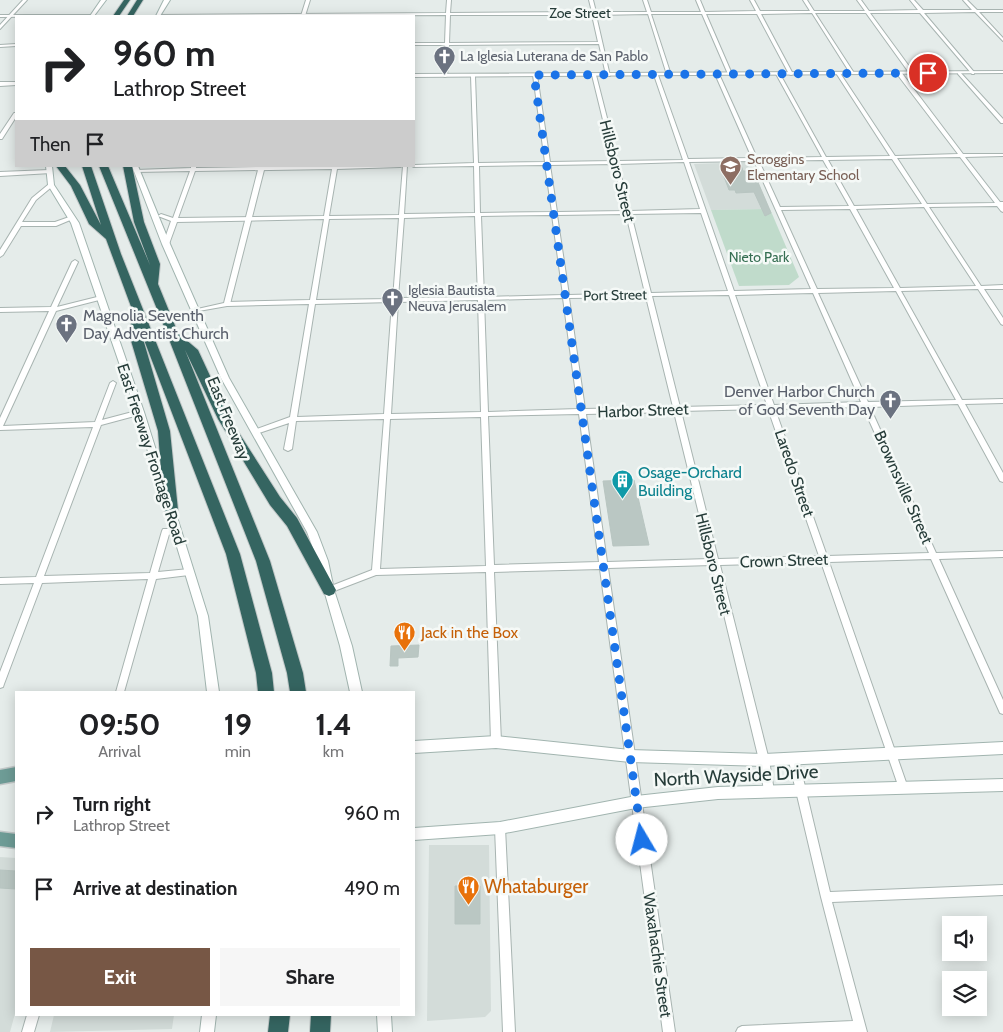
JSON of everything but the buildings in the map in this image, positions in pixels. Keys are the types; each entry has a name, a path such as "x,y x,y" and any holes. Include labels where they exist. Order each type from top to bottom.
{"highway":[{"path":"117,15 127,0"},
{"path":"131,15 140,0"},
{"path":"61,167 75,185 94,224 110,238"},
{"path":"86,167 110,238 233,554 264,674 266,691"},
{"name":"East Freeway","path":"103,167 263,561 295,673 298,691"},
{"path":"133,168 139,222 155,264 152,286"},
{"path":"138,311 135,334 164,431 171,510"},
{"path":"173,335 192,350 224,419 275,501 292,522 329,590"},
{"path":"278,1032 280,1016"},
{"path":"320,1032 321,1016"}],"main road":[{"path":"93,15 104,0"},
{"path":"159,15 167,0"},
{"path":"133,168 158,216 166,244 225,378 312,532 323,561 329,590 346,646 356,691"},
{"name":"East Freeway Frontage Road","path":"49,169 51,185 72,218 101,298 171,510 204,620 213,691"},
{"name":"North Wayside Drive","path":"415,746 496,742 630,756 764,760 793,757 1003,748"},
{"path":"0,777 15,774"},
{"name":"North Wayside Drive","path":"415,834 500,828 636,802 676,797 769,791 1003,785"},
{"path":"0,839 15,841"},
{"path":"207,1032 209,1016"},
{"path":"384,1016 385,1032"}],"street":[{"path":"0,28 25,0"},
{"path":"304,15 308,0"},
{"path":"445,76 449,0"},
{"path":"591,0 608,75"},
{"path":"645,0 669,74"},
{"path":"698,0 730,74"},
{"path":"752,0 791,74"},
{"path":"805,0 852,73"},
{"path":"858,0 912,73"},
{"path":"912,0 972,73"},
{"path":"965,0 1003,40"},
{"name":"Zoe Street","path":"376,15 1003,11"},
{"path":"0,16 15,16"},
{"path":"415,44 601,43"},
{"path":"0,46 15,46"},
{"path":"415,76 1003,72"},
{"path":"899,73 1001,204 1003,210"},
{"path":"960,73 1003,122"},
{"name":"Brownsville Street","path":"717,74 1003,710"},
{"path":"778,74 1003,479"},
{"path":"838,74 1003,323"},
{"name":"Waxahachie Street","path":"534,75 669,1032"},
{"name":"Hillsboro Street","path":"594,75 764,760 769,791"},
{"name":"Laredo Street","path":"656,75 903,788"},
{"path":"473,76 480,299 492,569 496,742"},
{"path":"0,78 15,78"},
{"path":"0,84 15,84"},
{"path":"0,138 15,117"},
{"path":"415,166 1003,155"},
{"path":"133,168 335,167 288,449"},
{"path":"376,572 405,167"},
{"path":"166,244 173,220 194,168"},
{"path":"195,311 227,304 261,168"},
{"path":"0,174 49,169"},
{"path":"0,255 34,199 51,185"},
{"path":"777,209 1001,204"},
{"path":"158,216 177,210"},
{"path":"158,216 173,220 703,211"},
{"path":"18,224 56,224 72,218"},
{"path":"75,262 0,426 97,424 140,412"},
{"name":"Port Street","path":"227,304 1003,287"},
{"path":"0,310 55,309 101,298"},
{"path":"0,684 113,383"},
{"name":"Harbor Street","path":"256,432 292,419 1003,401"},
{"path":"120,691 166,531"},
{"name":"Crown Street","path":"329,590 376,572 1003,554"},
{"path":"0,581 152,576 189,572"},
{"path":"742,1032 860,1029 793,757"},
{"path":"500,828 509,1032"},
{"path":"826,897 1003,890"},
{"path":"28,1032 33,1016"}],"shaded area":[{"name":"Scroggins Elementary School","path":"750,162 770,209 711,210 694,164"},
{"path":"429,845 489,845 491,1011 485,1017 427,1021"},
{"path":"0,857 15,858 15,1014 10,1032 0,1032"},
{"path":"54,1016 174,1016 172,1029 50,1032"}],"green space":[{"name":"Nieto Park","path":"770,209 799,277 789,285 739,286 711,210"}],"place":[{"name":"La Iglesia Luterana de San Pablo","path":"444,75"},
{"name":"Scroggins Elementary School","path":"731,186"},
{"name":"Iglesia Bautista Neuva Jerusalem","path":"392,317"},
{"name":"Magnolia Seventh Day Adventist Church","path":"67,343"},
{"name":"Denver Harbor Church of God Seventh Day","path":"891,419"},
{"name":"Osage-Orchard Building","path":"622,500"},
{"name":"Jack in the Box","path":"405,651"},
{"name":"Whataburger","path":"468,905"}],"route":[{"path":"642,840 534,75 928,73"}]}
